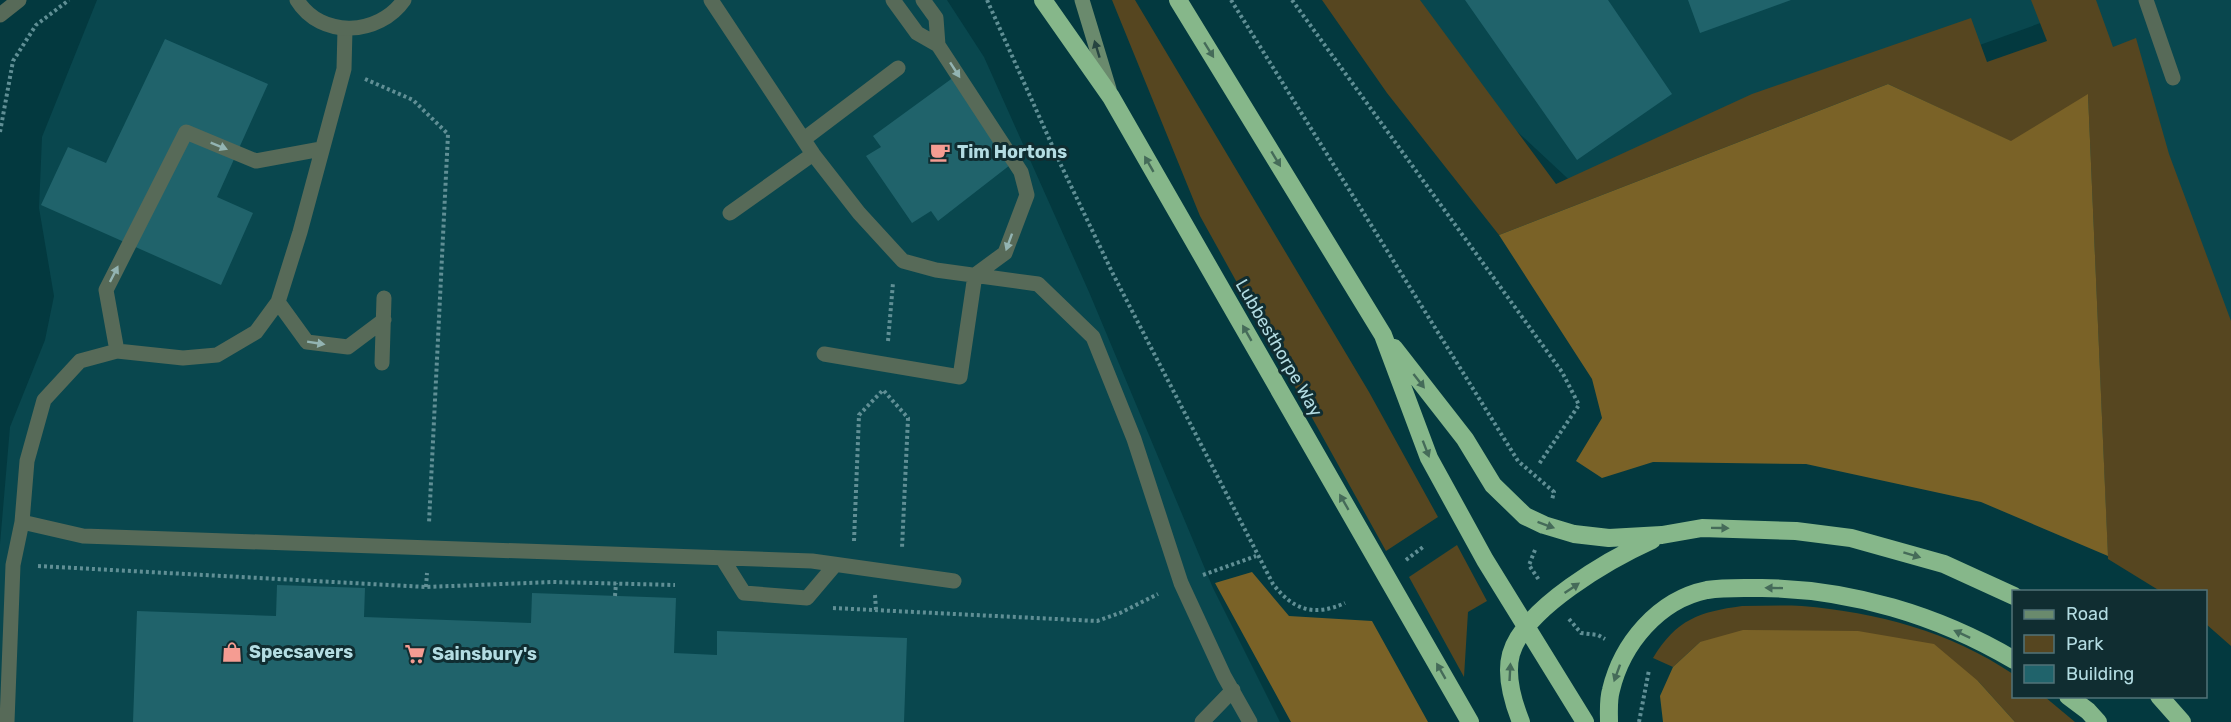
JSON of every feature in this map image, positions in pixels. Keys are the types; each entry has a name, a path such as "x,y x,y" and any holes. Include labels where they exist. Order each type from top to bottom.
{"highway":[{"name":"Lubbesthorpe Way","path":"1043,0 1111,97 1470,722"},
{"path":"1178,0 1383,335 1465,440 1493,485 1524,516 1574,534 1609,538 1662,535 1702,528 1796,531 1851,538 1944,564 2012,596"},
{"path":"1383,335 1429,458 1485,560 1585,722"},
{"path":"1521,722 1509,683 1511,654 1527,625 1554,600 1623,553 1662,535"},
{"path":"1609,722 1610,693 1626,651 1652,618 1676,602 1706,590 1738,587 1782,588 1827,592 1883,604 1936,622 1993,648 2012,659"},
{"path":"2070,698 2098,722"},
{"path":"2161,698 2182,722"}],"street":[{"path":"0,15 19,0"},
{"path":"297,0 308,13 331,27 345,29 364,28 384,20 404,0"},
{"path":"711,0 813,154 859,213 903,261 936,270 1038,284 1093,337 1134,439 1181,583 1205,638 1250,722"},
{"path":"824,354 960,377 975,276 1005,253 1027,195 1021,172 938,45 917,33 893,0"},
{"path":"923,0 936,18 938,45"},
{"path":"1082,0 1111,97"},
{"path":"2146,0 2173,78"},
{"path":"7,722 13,565 22,522 27,461 44,400 80,361 117,351 183,358 217,355 256,332 278,302 300,232 344,69 345,29"},
{"path":"804,139 898,68"},
{"path":"117,351 106,290 186,132 256,161 321,149"},
{"path":"730,213 813,154"},
{"path":"382,363 384,298"},
{"path":"278,302 307,342 348,347 384,320"},
{"path":"22,522 83,536 812,561 954,580"},
{"path":"722,558 744,593 807,598 835,565"},
{"path":"1202,722 1233,690"}],"path":[{"path":"0,132 13,61 36,26 69,0"},
{"path":"987,0 1103,254 1256,555 1273,584 1284,599 1298,608 1333,609 1345,603"},
{"path":"1231,0 1518,461 1554,492 1529,565 1581,633 1598,635 1650,668 1639,722"},
{"path":"1292,0 1562,372 1580,405 1539,464"},
{"path":"344,69 413,100 448,134 426,587"},
{"path":"854,548 859,415 884,390 893,283 886,275"},
{"path":"884,390 908,418 902,551 893,550"},
{"path":"1401,564 1423,547"},
{"path":"831,608 1096,621 1120,613 1181,583 1256,555"},
{"path":"13,565 426,587 553,582 681,585"},
{"path":"615,596 616,583"}],"shaded area":[{"path":"97,0 947,0 984,57 1089,292 1213,588 1280,722 0,722 0,544 10,427 45,340 54,296 39,208 42,137"},
{"path":"1376,0 2231,0 2231,378 2074,11 1579,189"},
{"path":"1888,84 2011,141 2088,94 2108,556 1981,502 1806,464 1653,462 1602,478 1576,461 1602,418 1592,379 1499,235"},
{"path":"1252,572 1289,616 1372,621 1428,722 1291,722 1215,583"},
{"path":"1743,630 1858,631 1934,644 1978,681 2015,722 1663,722 1660,696 1673,667 1700,642"}],"green space":[{"path":"1112,0 1135,0 1369,392 1438,517 1386,551 1200,216"},
{"path":"1322,0 1420,0 1556,184 1752,94 1971,18 1987,62 2047,41 2031,0 2096,0 2113,47 2136,38 2169,154 2231,321 2231,646 2207,625 2207,590 2158,590 2108,559 2088,95 2012,142 1888,84 1499,235 1387,93"},
{"path":"1457,545 1487,601 1468,612 1464,677 1409,577"},
{"path":"1742,606 1794,606 1857,613 1912,626 1964,646 2012,673 2012,698 2046,698 2075,722 2015,722 1978,681 1700,642 1673,667 1653,658 1680,626 1713,611"}],"building":[{"path":"1465,0 1608,0 1672,94 1577,160"},
{"path":"1688,0 1791,0 1700,33"},
{"path":"165,39 268,84 217,197 253,213 221,285 41,205 68,147 106,163"},
{"name":"Tim Hortons","path":"954,77 1014,162 938,221 931,211 912,223 866,156 881,147 873,136"},
{"name":"Sainsbury's","path":"277,585 365,588 364,617 531,623 532,593 676,598 674,653 717,655 717,631 907,638 904,722 133,722 137,611 276,616"}],"place":[{"name":"Tim Hortons","path":"940,152"},
{"name":"Specsavers","path":"232,652"},
{"name":"Sainsbury's","path":"415,654"}]}
